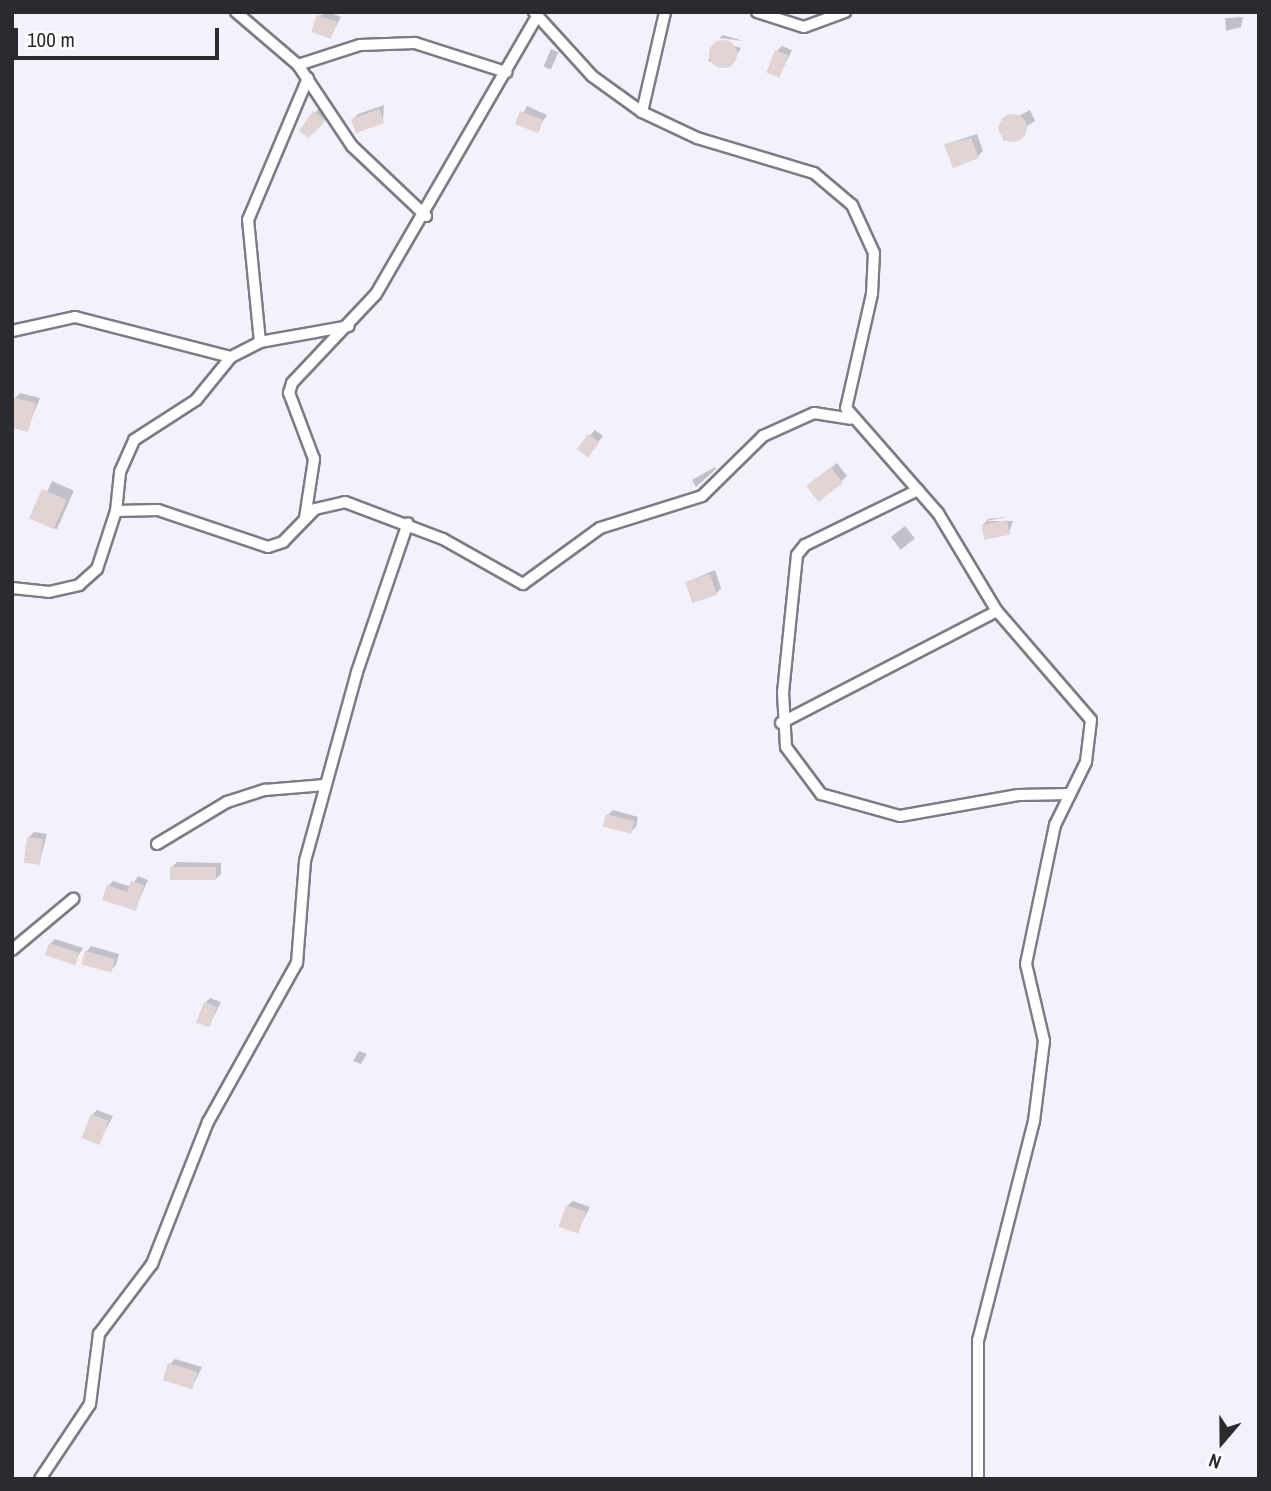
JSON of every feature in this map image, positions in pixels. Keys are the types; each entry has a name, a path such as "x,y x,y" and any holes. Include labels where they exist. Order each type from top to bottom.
{"street":[{"path":"236,12 298,65 352,146 426,216"},
{"path":"642,112 665,12"},
{"path":"757,12 817,27 845,12"},
{"path":"306,518 314,458 289,394 349,326 426,216 536,15 592,76 642,112 697,138 814,173 852,205 874,253 872,294 846,408 851,419 918,490 965,551 997,611 1091,720 1086,762 1055,825 1026,964 1044,1041 1034,1121 978,1340 978,1479"},
{"path":"298,65 360,46 415,43 506,72"},
{"path":"260,342 248,220 308,78"},
{"path":"12,331 75,317 231,357"},
{"path":"12,588 49,592 79,585 97,569 116,511 120,472 134,440 196,400 231,357 260,342 349,326"},
{"path":"116,511 158,510 268,547 282,542 315,509 345,502 408,523 523,584 600,528 702,496 763,436 814,413 851,419"},
{"path":"918,490 805,545 797,555 781,723 800,772 821,794 848,806 900,816 1018,795 1070,794"},
{"path":"40,1479 90,1404 99,1334 152,1264 208,1122 297,964 304,861 325,785 408,523"},
{"path":"781,723 997,611"},
{"path":"157,844 227,802 265,790 325,785"},
{"path":"12,950 73,899"}],"building":[{"path":"317,15 337,22 331,39 311,32"},
{"path":"723,40 733,44 737,54 733,64 723,68 713,64 709,54 713,44"},
{"path":"775,50 788,55 779,77 766,72"},
{"path":"379,109 384,123 356,133 351,119"},
{"path":"313,111 326,121 308,138 299,131"},
{"path":"520,111 543,120 538,133 515,124"},
{"path":"1013,114 1023,118 1027,128 1023,138 1013,142 1003,138 999,128 1003,118"},
{"path":"971,138 979,158 953,168 944,144"},
{"path":"12,397 36,403 28,432 12,428"},
{"path":"588,434 599,442 588,458 577,449"},
{"path":"831,467 843,483 818,502 806,486"},
{"path":"42,489 67,500 54,529 29,518"},
{"path":"1007,520 1010,535 984,540 981,525"},
{"path":"710,574 717,595 692,603 685,582"},
{"path":"606,814 634,821 631,834 603,827"},
{"path":"27,837 43,839 40,865 24,863"},
{"path":"170,867 216,867 216,880 170,880"},
{"path":"131,881 144,885 136,911 102,900 107,885 127,892"},
{"path":"49,943 79,953 75,965 45,955"},
{"path":"85,951 115,959 111,973 81,965"},
{"path":"204,1002 217,1007 209,1028 196,1023"},
{"path":"91,1114 109,1121 99,1145 82,1138"},
{"path":"566,1205 586,1212 578,1234 559,1227"},
{"path":"168,1363 198,1372 192,1389 163,1380"}]}
